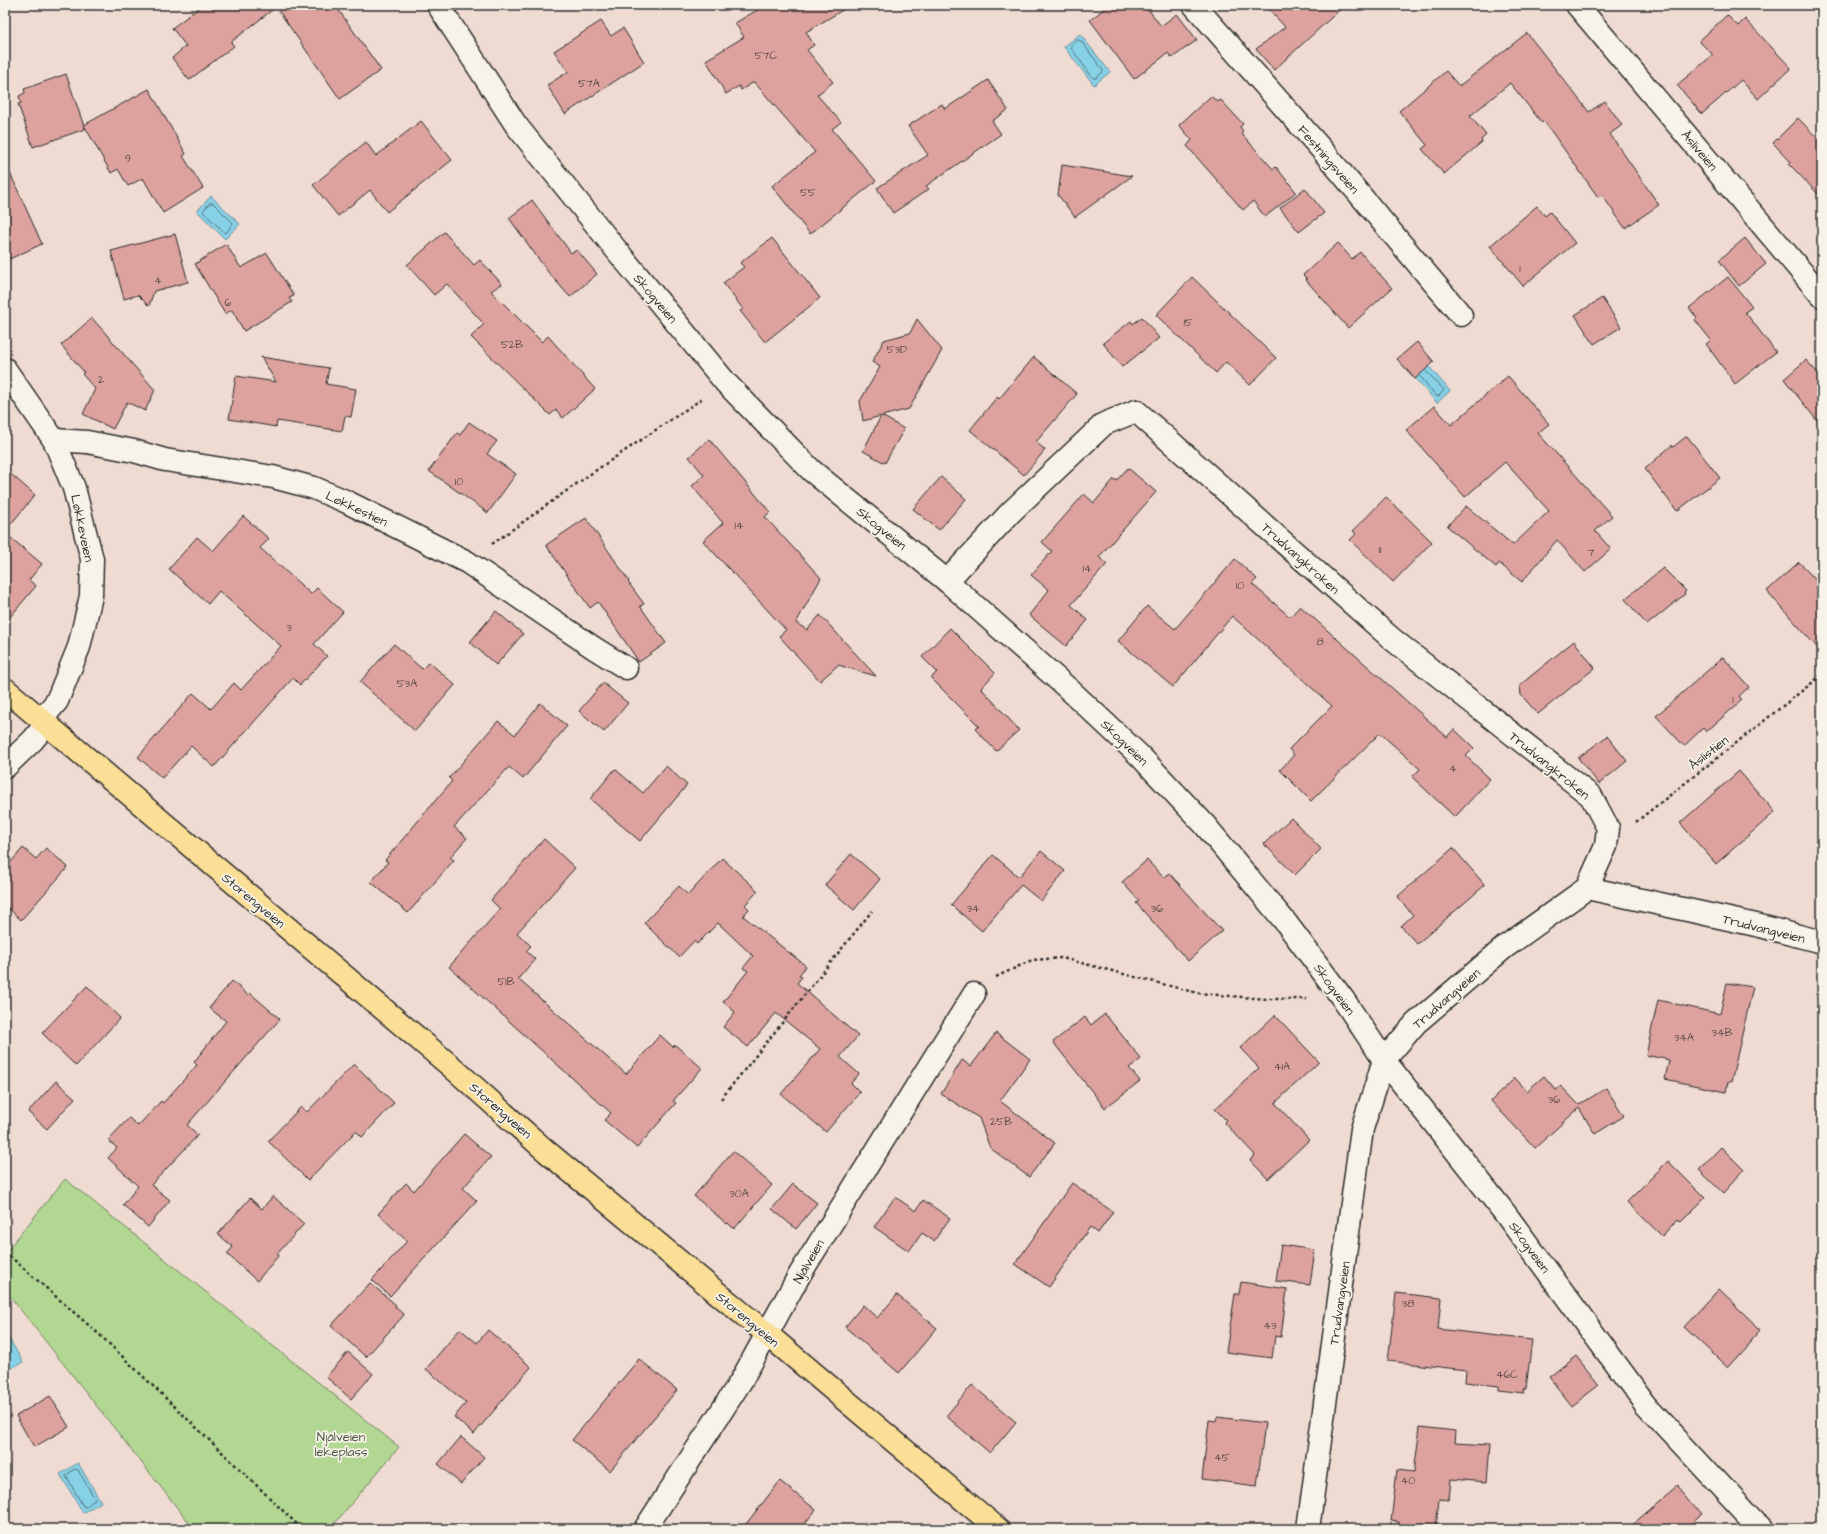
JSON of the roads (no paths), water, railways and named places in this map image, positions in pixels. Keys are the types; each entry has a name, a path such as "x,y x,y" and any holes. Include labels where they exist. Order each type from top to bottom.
{"main road":[{"name":"Storengveien","path":"5,689 45,721 504,1112 546,1151 767,1334 998,1529"}],"street":[{"name":"Skogveien","path":"438,5 516,125 726,383 812,471 948,581 1073,693 1140,756 1204,824 1287,924 1344,999 1384,1060 1504,1212 1646,1405 1761,1529"},
{"name":"Festningsveien","path":"1194,5 1323,151 1461,316"},
{"name":"Åsliveien","path":"1577,5 1822,296"},
{"name":"Løkkeveien","path":"5,369 54,440 74,488 92,559 91,596 79,646 56,701 33,740 5,767"},
{"name":"Trudvangkroken","path":"948,581 1011,512 1104,424 1136,411 1392,639 1591,796 1608,828 1606,846 1587,888"},
{"name":"Løkkestien","path":"54,440 87,442 134,451 165,460 273,477 314,488 345,501 467,562 626,668"},
{"name":"Trudvangveien","path":"1308,1529 1362,1129 1384,1060 1416,1022 1505,947 1587,888 1756,925 1822,942"},
{"name":"Njålveien","path":"644,1529 742,1381 800,1274 974,994"}],"water":[{"path":"1080,34 1110,72 1094,85 1064,47"},
{"path":"211,196 240,224 225,239 197,211"},
{"path":"1427,364 1450,391 1437,403 1413,376"},
{"path":"5,1332 23,1362 6,1371 5,1369"},
{"path":"78,1463 101,1502 83,1513 60,1474"}],"park label":[{"name":"Njålveien lekeplass","path":"341,1444"}]}
